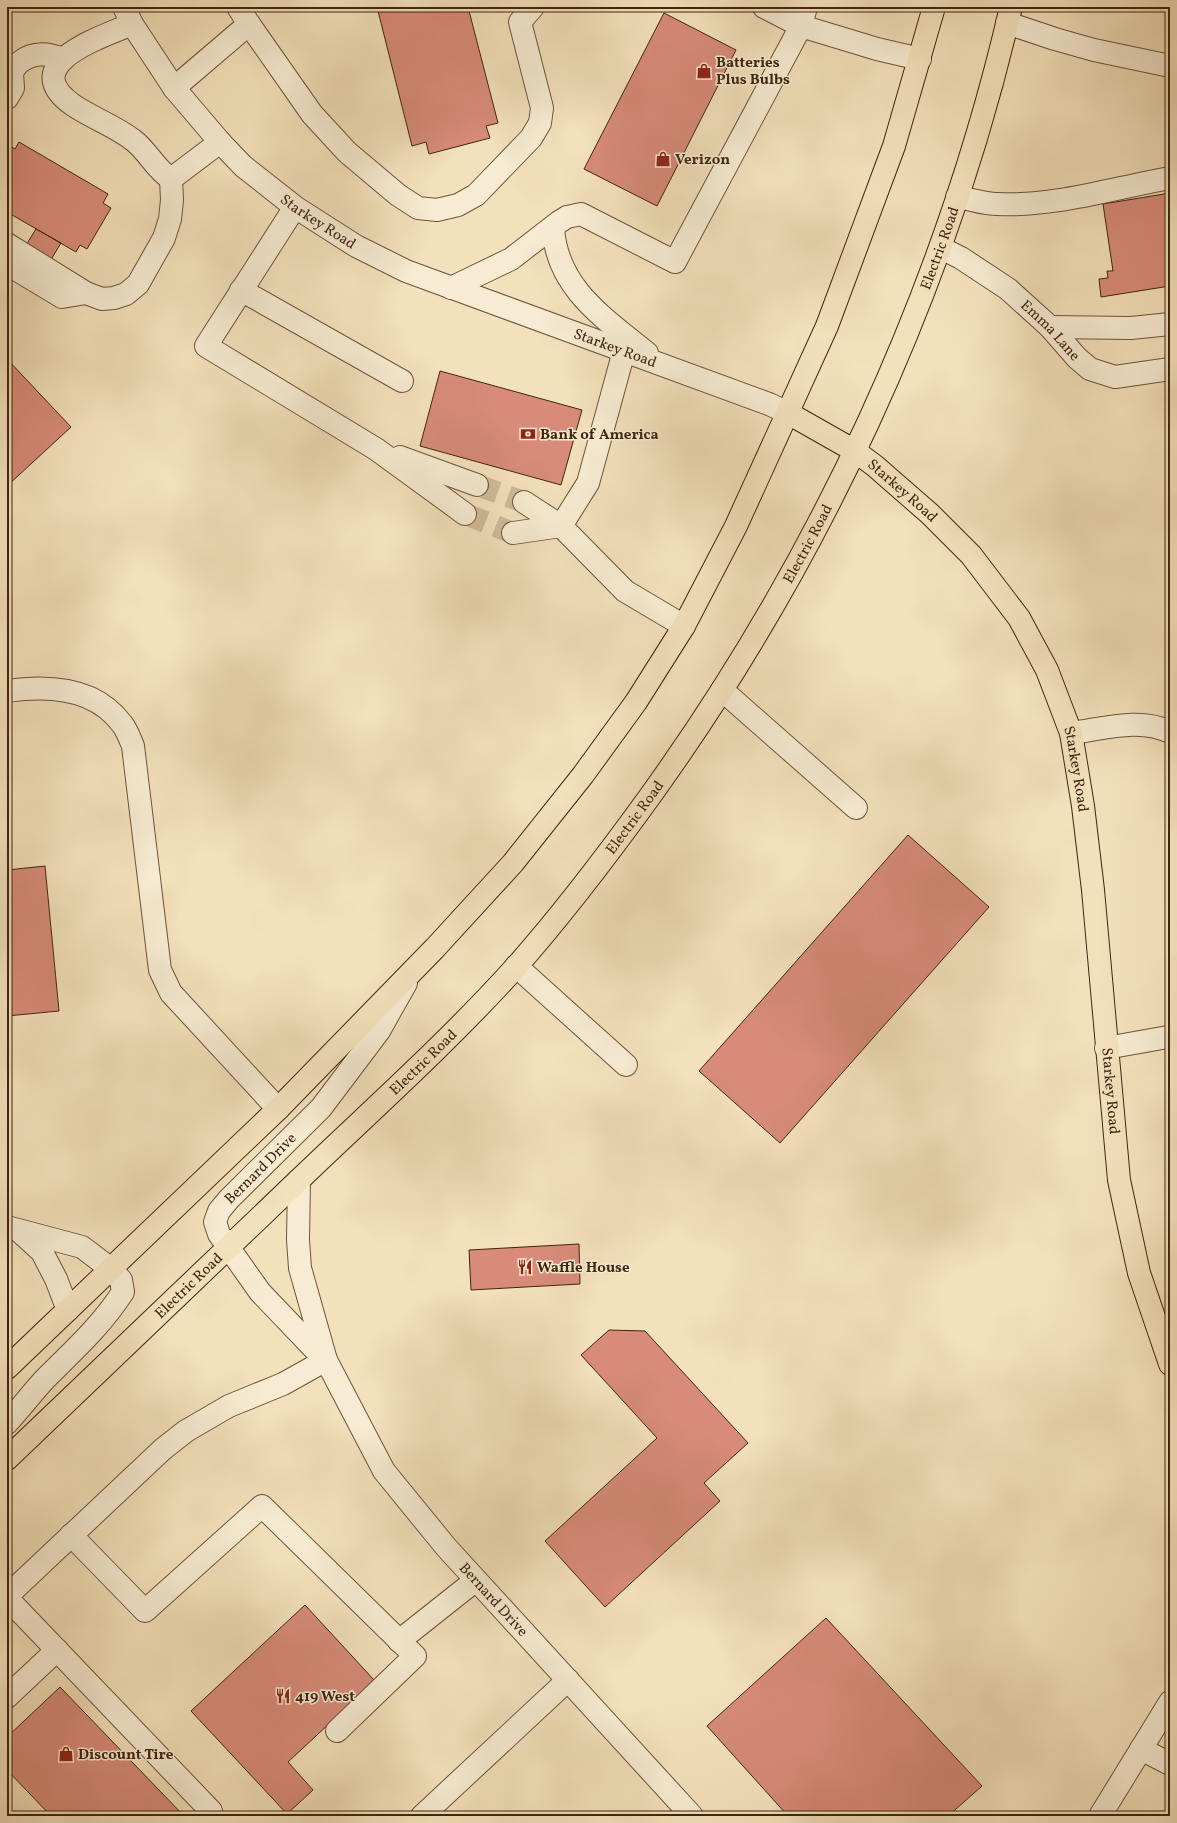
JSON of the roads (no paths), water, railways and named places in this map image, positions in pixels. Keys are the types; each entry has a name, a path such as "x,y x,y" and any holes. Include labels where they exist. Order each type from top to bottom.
{"main road":[{"path":"7,1368 278,1109 412,972 513,863 583,775 636,702 684,626 736,526 826,326 894,146 934,7"},
{"name":"Electric Road","path":"7,1459 447,1040 516,966 601,864 681,753 757,634 818,525 855,451 900,353 941,248 986,106 1009,15"},
{"name":"Starkey Road","path":"788,413 855,451 875,466 930,514 971,555 1019,618 1047,670 1071,733 1083,806 1092,882 1119,1180 1139,1273 1170,1364"}],"street":[{"path":"174,88 243,16 312,114 347,152 398,195 418,208 437,210 458,205 476,195 531,138 540,123 542,108 520,22 533,7"},
{"path":"764,7 804,16 877,49 920,59"},
{"path":"128,15 92,41 62,58 55,69 54,82 60,95 73,105 133,140 162,173 171,179"},
{"name":"Starkey Road","path":"128,15 174,88 220,142 243,166 295,207 356,246 406,271 769,404 788,413"},
{"path":"1009,15 1088,48 1170,66"},
{"path":"451,288 511,259 526,249 545,232 567,218 581,214 675,262 804,16"},
{"path":"7,98 13,88 9,74 20,62 34,54 49,53 62,58"},
{"path":"171,179 220,142"},
{"path":"957,197 996,204 1031,204 1082,196 1170,178"},
{"path":"7,244 86,293 102,299 114,298 126,294 138,284 164,238 170,219 172,200 171,179"},
{"path":"295,207 206,346 376,448 465,514"},
{"path":"7,227 77,270 86,293"},
{"path":"553,228 555,247 560,262 573,286 608,322 659,364"},
{"name":"Emma Lane","path":"941,248 961,258 1008,289 1050,327 1077,358 1090,369 1115,377 1170,369"},
{"path":"7,264 62,297 86,293"},
{"path":"241,290 402,381"},
{"path":"1050,327 1131,328 1170,324"},
{"path":"513,534 561,526 588,483 624,351"},
{"path":"376,448 477,485"},
{"path":"524,502 561,526 625,591 684,626"},
{"path":"7,690 33,687 57,688 86,696 106,707 123,724 133,746 160,970 171,993 278,1109"},
{"path":"722,690 856,808"},
{"path":"1071,733 1137,724 1164,729"},
{"path":"516,966 626,1064"},
{"name":"Bernard Drive","path":"326,1360 260,1292 219,1234 215,1222 219,1210 239,1188 321,1108 379,1031 412,972"},
{"path":"1106,1048 1168,1037"},
{"name":"Bernard Drive","path":"299,1180 298,1240 300,1268 326,1360 384,1471 446,1547 692,1816"},
{"path":"7,1423 44,1380 84,1342 108,1315 122,1292 121,1280 111,1269 82,1247 12,1228"},
{"path":"12,1228 42,1252 56,1279 68,1310"},
{"path":"212,1816 205,1805 7,1597 163,1449 186,1431 229,1406 283,1384 326,1360"},
{"path":"71,1535 145,1611 262,1506 415,1656 337,1731"},
{"path":"399,1641 476,1580"},
{"path":"7,1697 57,1650"},
{"path":"422,1816 568,1680"},
{"path":"1100,1816 1170,1702"},
{"path":"1141,1749 1170,1764"}],"tunnel":[{"path":"477,485 524,502"},
{"path":"465,514 513,533"}],"place":[{"name":"Batteries Plus Bulbs","path":"704,71"},
{"name":"Verizon","path":"663,159"},
{"name":"Bank of America","path":"528,434"},
{"name":"Waffle House","path":"525,1267"},
{"name":"419 West","path":"283,1696"},
{"name":"Discount Tire","path":"66,1754"}]}
